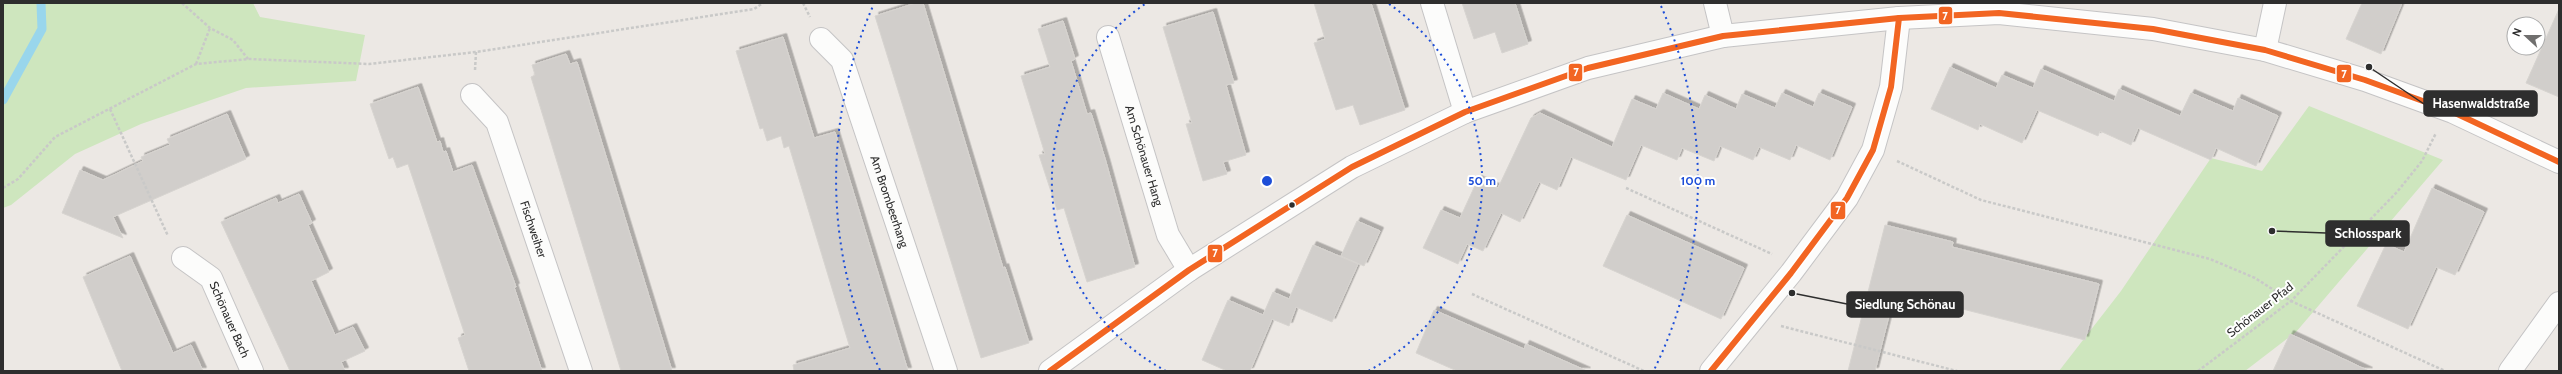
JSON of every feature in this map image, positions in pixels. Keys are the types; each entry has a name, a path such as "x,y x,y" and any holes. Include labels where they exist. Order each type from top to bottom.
{"street":[{"path":"1432,3 1465,112"},
{"path":"1715,3 1723,36"},
{"path":"2265,50 2275,3"},
{"path":"1050,371 1189,270 1352,167 1465,112 1588,68 1723,36 2000,8 2153,29 2265,50 2364,80 2449,111 2559,162"},
{"path":"1711,371 1796,265 1847,198 1873,150 1891,88 1899,18"},
{"name":"Am Schönauer Hang","path":"1108,37 1168,235 1189,270"},
{"name":"Am Brombeerhang","path":"821,39 842,60 946,371"},
{"name":"Fischweiher","path":"472,95 497,122 581,371"},
{"name":"Schönauer Bach","path":"184,258 211,278 252,371"},
{"path":"2510,371 2559,303"}],"path":[{"path":"182,3 210,28 233,40 249,59"},
{"path":"3,188 18,179 55,137 196,64 249,59 369,64 476,52 600,33 754,9 763,3"},
{"path":"196,64 210,28"},
{"path":"110,109 170,240 184,258"},
{"name":"Schönauer Pfad","path":"2198,371 2291,301 2397,192 2422,161 2449,111"},
{"path":"1873,150 1981,200 2210,259 2254,278 2291,301 2445,371"},
{"path":"1626,188 1796,265"},
{"path":"1472,294 1644,371"},
{"path":"1753,319 1957,371"}],"green space":[{"path":"3,3 253,3 260,17 365,35 356,81 246,88 141,124 75,154 11,205 3,208"},
{"path":"2309,106 2443,160 2296,332 2245,371 2059,371 2121,291 2211,158 2262,171"}],"building":[{"path":"916,3 923,3 1003,268 1005,267 1029,343 981,358 875,16"},
{"path":"1314,3 1371,3 1405,110 1360,125 1353,105 1336,110 1314,43 1325,39"},
{"path":"1462,3 1515,3 1528,44 1502,53 1495,32 1474,39"},
{"path":"2362,3 2402,3 2381,54 2346,39"},
{"path":"2559,9 2559,97 2526,83 2538,56 2546,56 2546,38"},
{"path":"1213,12 1234,83 1226,85 1246,155 1223,162 1227,174 1203,181 1186,124 1192,123 1163,27"},
{"path":"1063,21 1075,59 1071,61 1087,114 1091,113 1135,267 1087,282 1064,208 1057,210 1039,155 1045,154 1021,76 1050,67 1038,29"},
{"path":"783,37 814,138 835,132 908,371 794,371 793,365 850,348 789,146 784,148 781,136 767,141 763,128 760,129 736,51"},
{"path":"566,54 570,64 577,62 672,371 621,371 531,77 535,75 532,65"},
{"path":"1950,67 1996,88 2002,75 2033,88 2041,69 2114,101 2119,89 2180,116 2191,93 2233,111 2238,98 2278,116 2256,166 2216,148 2211,160 2138,128 2131,145 2100,131 2098,136 2037,110 2022,143 1980,124 1978,130 1931,109"},
{"path":"418,87 437,142 440,141 443,152 446,151 453,172 472,165 516,287 514,287 542,371 469,371 458,338 465,335 408,164 397,168 393,157 389,159 370,104"},
{"path":"1663,93 1699,109 1705,95 1736,109 1742,94 1775,108 1782,93 1813,107 1819,93 1852,107 1830,160 1796,145 1790,160 1759,147 1753,160 1720,146 1714,161 1682,148 1677,160 1641,145 1626,180 1571,157 1557,190 1539,182 1520,222 1501,213 1483,251 1467,244 1458,264 1423,248 1441,210 1460,218 1478,179 1498,188 1531,118 1540,113 1612,147 1632,99 1656,109"},
{"path":"227,114 246,159 113,217 123,238 62,213 80,170 103,180 143,161 141,157 170,145 167,139"},
{"path":"2432,188 2484,212 2455,275 2436,267 2408,329 2357,306 2386,244 2404,252"},
{"path":"299,194 312,223 308,225 329,272 311,281 335,335 353,327 365,351 341,362 345,371 290,371 221,222 276,198 278,203"},
{"path":"1627,215 1744,268 1721,319 1603,266"},
{"path":"1357,221 1380,231 1364,266 1341,256"},
{"path":"1885,225 1953,242 1952,247 2099,284 2085,340 1895,292 1875,371 1848,371"},
{"path":"1313,245 1358,264 1332,322 1296,307 1289,326 1272,319 1250,371 1227,371 1202,360 1228,300 1263,315 1273,292 1289,299"},
{"path":"130,256 173,353 191,345 203,371 122,371 83,277"},
{"path":"1434,310 1524,349 1526,344 1587,371 1457,371 1416,353"},
{"path":"2290,334 2318,347 2369,371 2273,371"}],"waterway":[{"name":"Schönauer Bach","path":"3,100 42,29 41,3"}],"transit line":[{"name":"7","path":"1050,371 1189,270 1352,167 1465,112 1588,68 1723,36 1899,18 1999,13 2153,29 2265,50 2365,80 2453,112 2559,162"},
{"name":"7","path":"1711,371 1791,273 1847,198 1873,150 1891,87 1899,18"}],"place":[{"name":"Hasenwaldstraße","path":"2369,67"},
{"name":"Schlosspark","path":"2272,231"},
{"name":"Siedlung Schönau","path":"1792,293"}]}
